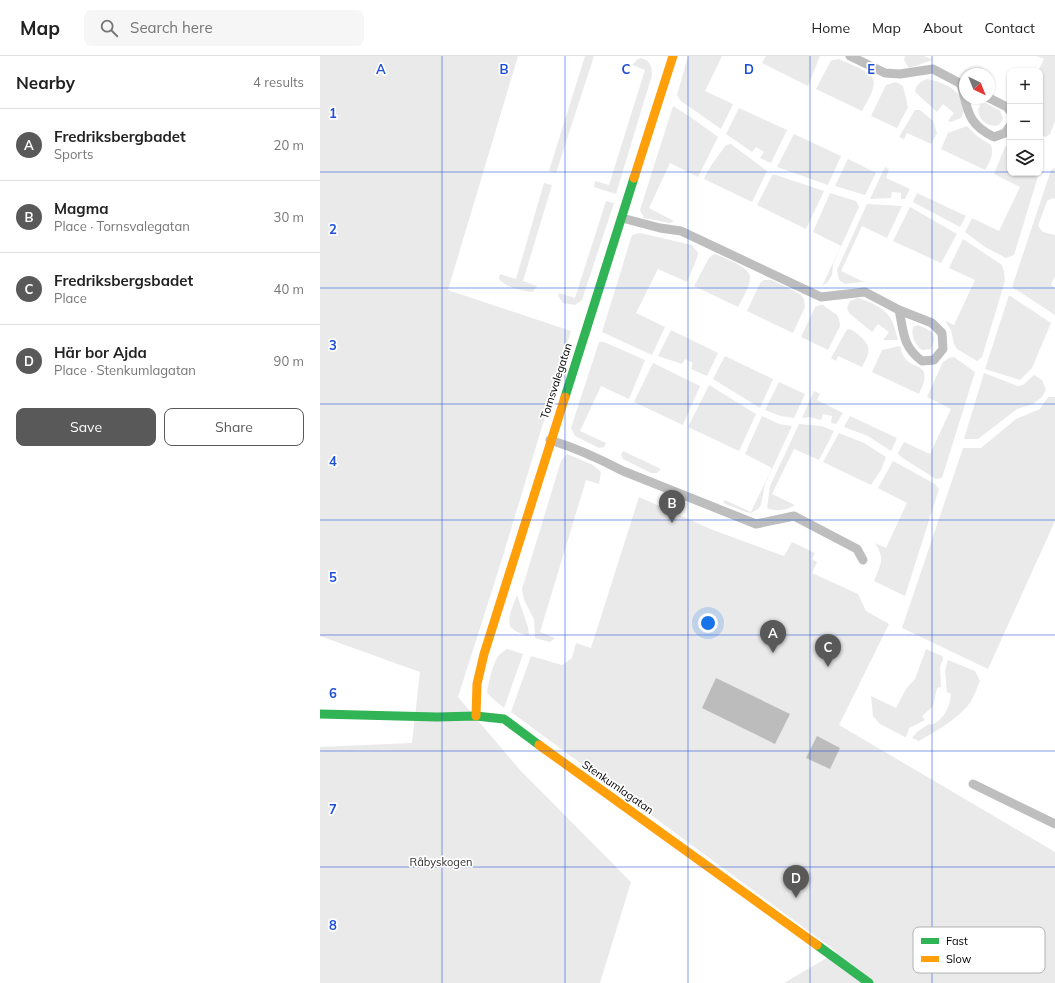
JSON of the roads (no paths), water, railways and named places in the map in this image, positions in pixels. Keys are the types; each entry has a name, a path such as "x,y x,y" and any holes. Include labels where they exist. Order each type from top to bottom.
{"street":[{"name":"Tornsvalegatan","path":"476,716 474,701 476,682 490,633 673,56"},
{"name":"Stenkumlagatan","path":"320,714 437,717 476,716 504,719 869,983"}],"lane":[{"path":"850,56 886,73 900,74 933,69 959,83"},
{"path":"995,101 1007,107"},
{"path":"967,104 973,123 983,132 994,137 1005,133 1007,130"},
{"path":"622,218 660,228 681,231 821,298 865,292 899,310 932,323 942,333 943,349 934,360 922,361 912,354 905,343 899,310"},
{"path":"550,440 564,444 603,460 623,471 756,524 794,516 857,549 863,560"},
{"path":"973,784 1055,824"}],"place":[{"name":"Magma","path":"672,523"},
{"name":"Fredriksbergbadet","path":"773,653"},
{"name":"Fredriksbergsbadet","path":"828,667"},
{"name":"Här bor Ajda","path":"796,898"}],"park label":[{"name":"Råbyskogen","path":"441,862"}]}
